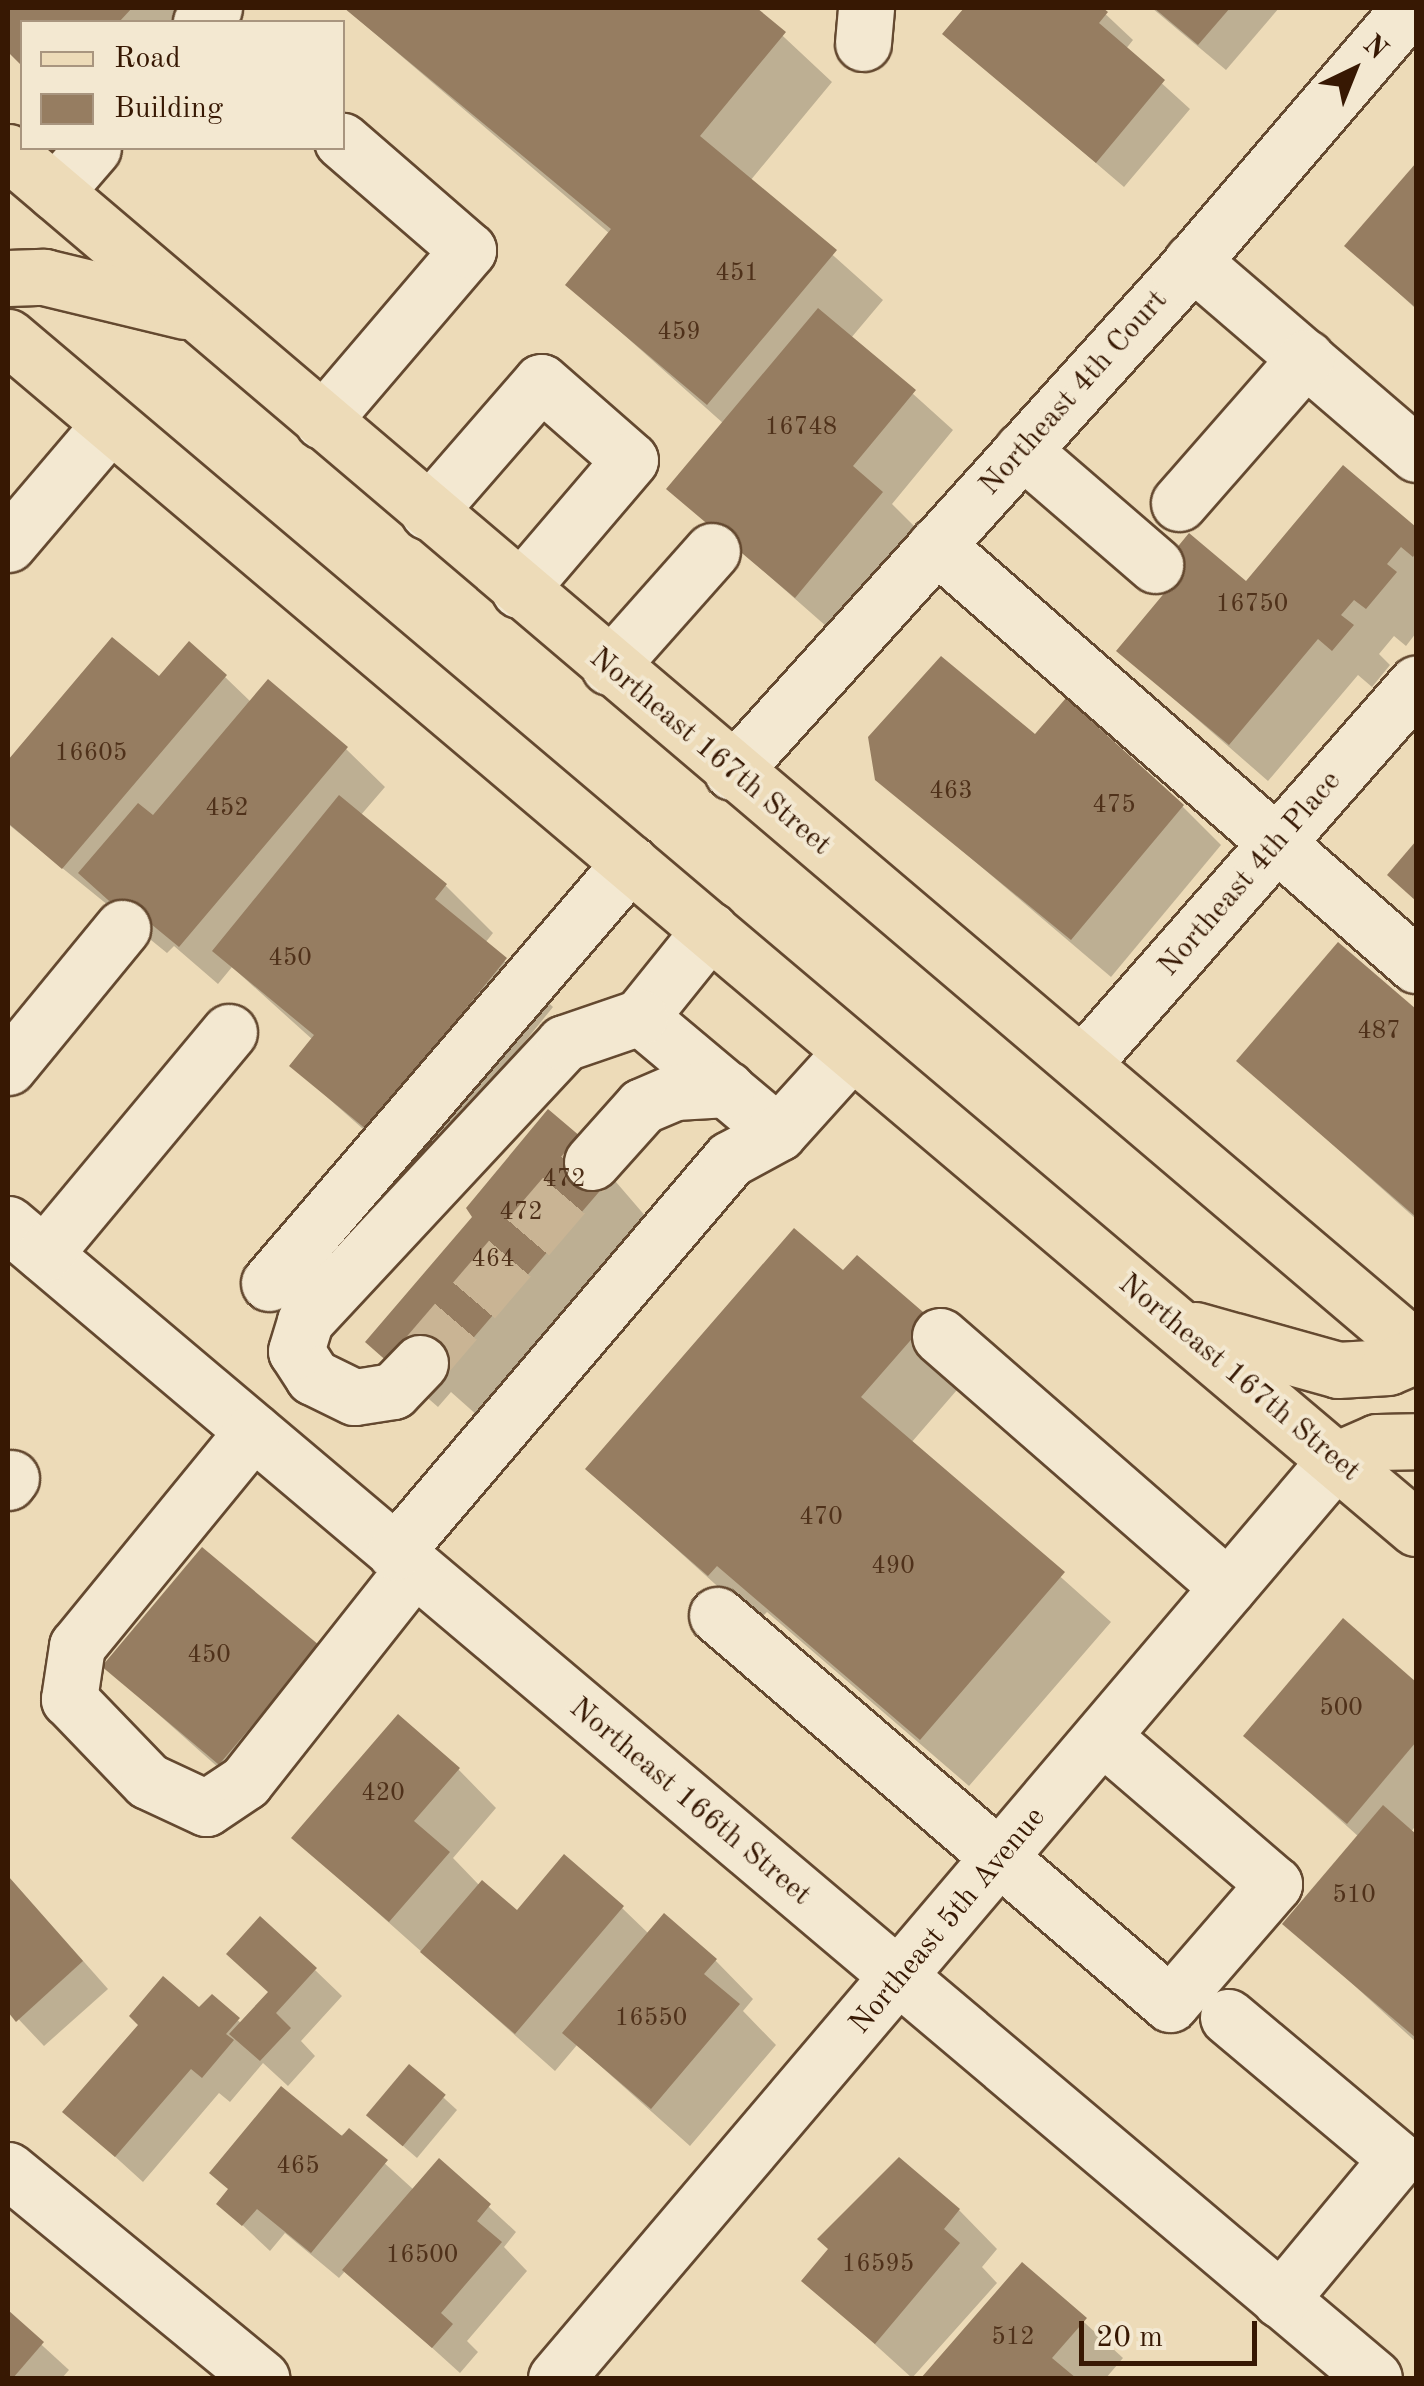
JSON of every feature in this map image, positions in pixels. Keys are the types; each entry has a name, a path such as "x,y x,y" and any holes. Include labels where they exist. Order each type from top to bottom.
{"main road":[{"name":"Northeast 167th Street","path":"8,152 31,199 198,314 608,667 1083,1064 1416,1352"},
{"path":"8,278 44,277 198,314"},
{"name":"Northeast 167th Street","path":"8,337 1416,1528"},
{"path":"1177,1326 1338,1370 1388,1367 1416,1352"},
{"path":"1336,1460 1377,1442 1416,1440"}],"street":[{"name":"Northeast 4th Court","path":"732,772 1192,261 1410,8"},
{"path":"322,421 468,250 345,143"},
{"path":"31,199 92,150"},
{"path":"1192,261 1416,454"},
{"path":"1179,503 1306,358"},
{"path":"428,512 541,382 630,460 519,590"},
{"path":"8,544 110,424"},
{"path":"1022,450 1154,565"},
{"path":"936,545 1416,965"},
{"path":"608,667 712,551"},
{"name":"Northeast 4th Place","path":"1083,1064 1416,684"},
{"path":"269,1283 630,862"},
{"path":"8,1067 122,928"},
{"path":"420,1363 393,1390 354,1397 313,1377 296,1351 306,1321 564,1042 640,1017 710,930"},
{"path":"640,1017 778,1133"},
{"path":"26,1239 229,1032"},
{"path":"253,1431 77,1646 69,1699 148,1782 206,1808 245,1782 465,1470 730,1159 778,1133 852,1050"},
{"path":"592,1162 642,1106 675,1092 727,1089"},
{"name":"Northeast 166th Street","path":"26,1239 1374,2378"},
{"path":"940,1336 1228,1587"},
{"name":"Northeast 5th Avenue","path":"556,2378 899,1980 1336,1460"},
{"path":"717,1615 1170,2004 1274,1884 1104,1736"},
{"path":"1228,2017 1397,2159 1280,2300"},
{"path":"8,2170 261,2378"}],"building":[{"path":"9,8 132,8 121,20 20,20 20,64 8,52"},
{"path":"344,8 757,8 786,32 700,136 837,250 707,405 565,285 611,229"},
{"path":"964,8 1103,8 1108,12 1099,23 1165,80 1096,163 942,34"},
{"path":"1154,8 1230,8 1198,45"},
{"path":"1416,163 1416,308 1344,246"},
{"path":"818,308 916,390 853,466 883,492 795,598 666,489"},
{"path":"1343,465 1416,527 1416,552 1413,557 1401,547 1387,564 1397,572 1366,609 1354,600 1341,615 1354,625 1332,651 1318,639 1229,745 1116,651 1181,573 1166,561 1189,533 1246,581"},
{"path":"112,637 159,676 189,641 227,675 62,869 8,823 8,760"},
{"path":"941,656 1035,734 1066,698 1184,805 1071,940 875,780 868,737"},
{"path":"268,679 348,747 179,947 134,910 127,917 78,873 138,803 153,815"},
{"path":"339,795 447,884 435,899 507,958 367,1130 289,1066 314,1035 212,951"},
{"path":"1416,841 1416,901 1387,875"},
{"path":"1338,942 1416,1009 1416,1217 1236,1061"},
{"path":"548,1109 581,1137 611,1178 438,1379 398,1371 365,1342 472,1217 466,1208"},
{"path":"794,1228 843,1270 857,1255 930,1318 861,1397 1065,1572 920,1740 717,1566 708,1576 585,1469"},
{"path":"202,1547 319,1645 219,1765 102,1667"},
{"path":"1343,1618 1416,1682 1416,1742 1347,1824 1243,1736"},
{"path":"398,1714 460,1768 414,1821 450,1852 389,1922 291,1838"},
{"path":"1383,1805 1416,1834 1416,2038 1282,1924"},
{"path":"564,1854 624,1906 515,2034 420,1952 482,1880 517,1910"},
{"path":"8,1876 83,1961 16,2022 8,2012"},
{"path":"664,1913 717,1959 704,1974 740,2004 651,2109 562,2033"},
{"path":"260,1916 317,1968 276,2013 291,2028 260,2061 229,2034 268,1992 226,1954"},
{"path":"163,1976 199,2007 212,1994 240,2018 226,2034 234,2040 202,2078 191,2069 115,2157 62,2112 138,2025 129,2016"},
{"path":"409,2064 446,2095 403,2146 366,2115"},
{"path":"281,2086 342,2136 349,2128 388,2160 311,2253 257,2209 242,2226 216,2204 228,2189 209,2173"},
{"path":"899,2157 960,2209 944,2229 960,2243 875,2344 801,2281 828,2249 817,2239"},
{"path":"439,2158 491,2204 477,2221 502,2242 441,2313 453,2324 432,2348 342,2270"},
{"path":"1022,2262 1087,2318 1052,2358 1076,2378 921,2378"},
{"path":"8,2310 44,2342 13,2378 8,2378"}],"tunnel":[{"path":"420,1363 592,1162"}]}
